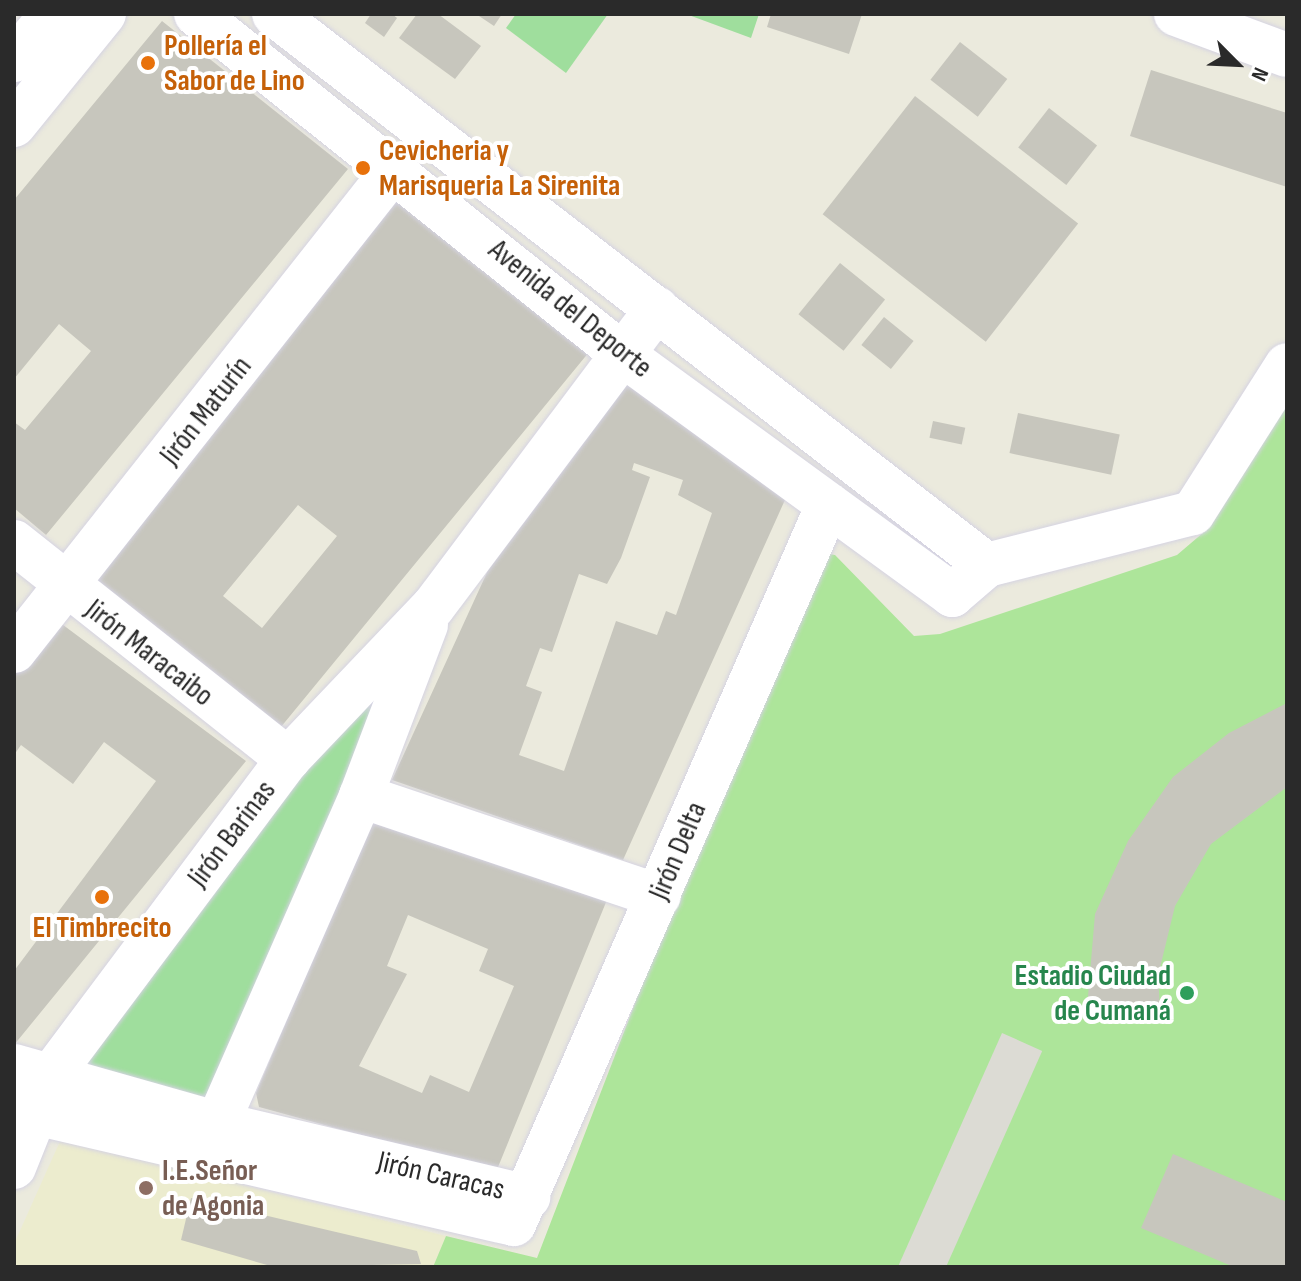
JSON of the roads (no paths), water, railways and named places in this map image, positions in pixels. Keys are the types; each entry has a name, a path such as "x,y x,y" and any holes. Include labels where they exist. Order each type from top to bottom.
{"street":[{"path":"14,60 52,14"},
{"path":"14,125 104,14"},
{"name":"Avenida del Deporte","path":"196,14 395,168 626,357 952,595 987,565 274,14"},
{"path":"1201,17 1287,55"},
{"name":"Jirón Maturín","path":"14,651 67,589 395,168"},
{"name":"Jirón Barinas","path":"14,1167 29,1091 288,759 433,607 626,357 657,309"},
{"path":"987,565 1193,513 1287,365"},
{"name":"Jirón Delta","path":"528,1197 828,505"},
{"name":"Jirón Maracaibo","path":"14,542 67,589 288,759"},
{"name":"Jirón Barinas","path":"210,1139 361,796 433,607"},
{"path":"361,796 659,896"},
{"name":"Jirón Caracas","path":"29,1091 210,1139 528,1197"}],"place":[{"name":"Pollería el Sabor de Lino","path":"148,63"},
{"name":"Cevicheria y Marisqueria La Sirenita","path":"363,168"},
{"name":"El Timbrecito","path":"102,897"},
{"name":"Estadio Ciudad de Cumaná","path":"1187,993"},
{"name":"I.E.Señor de Agonia","path":"146,1188"}]}
